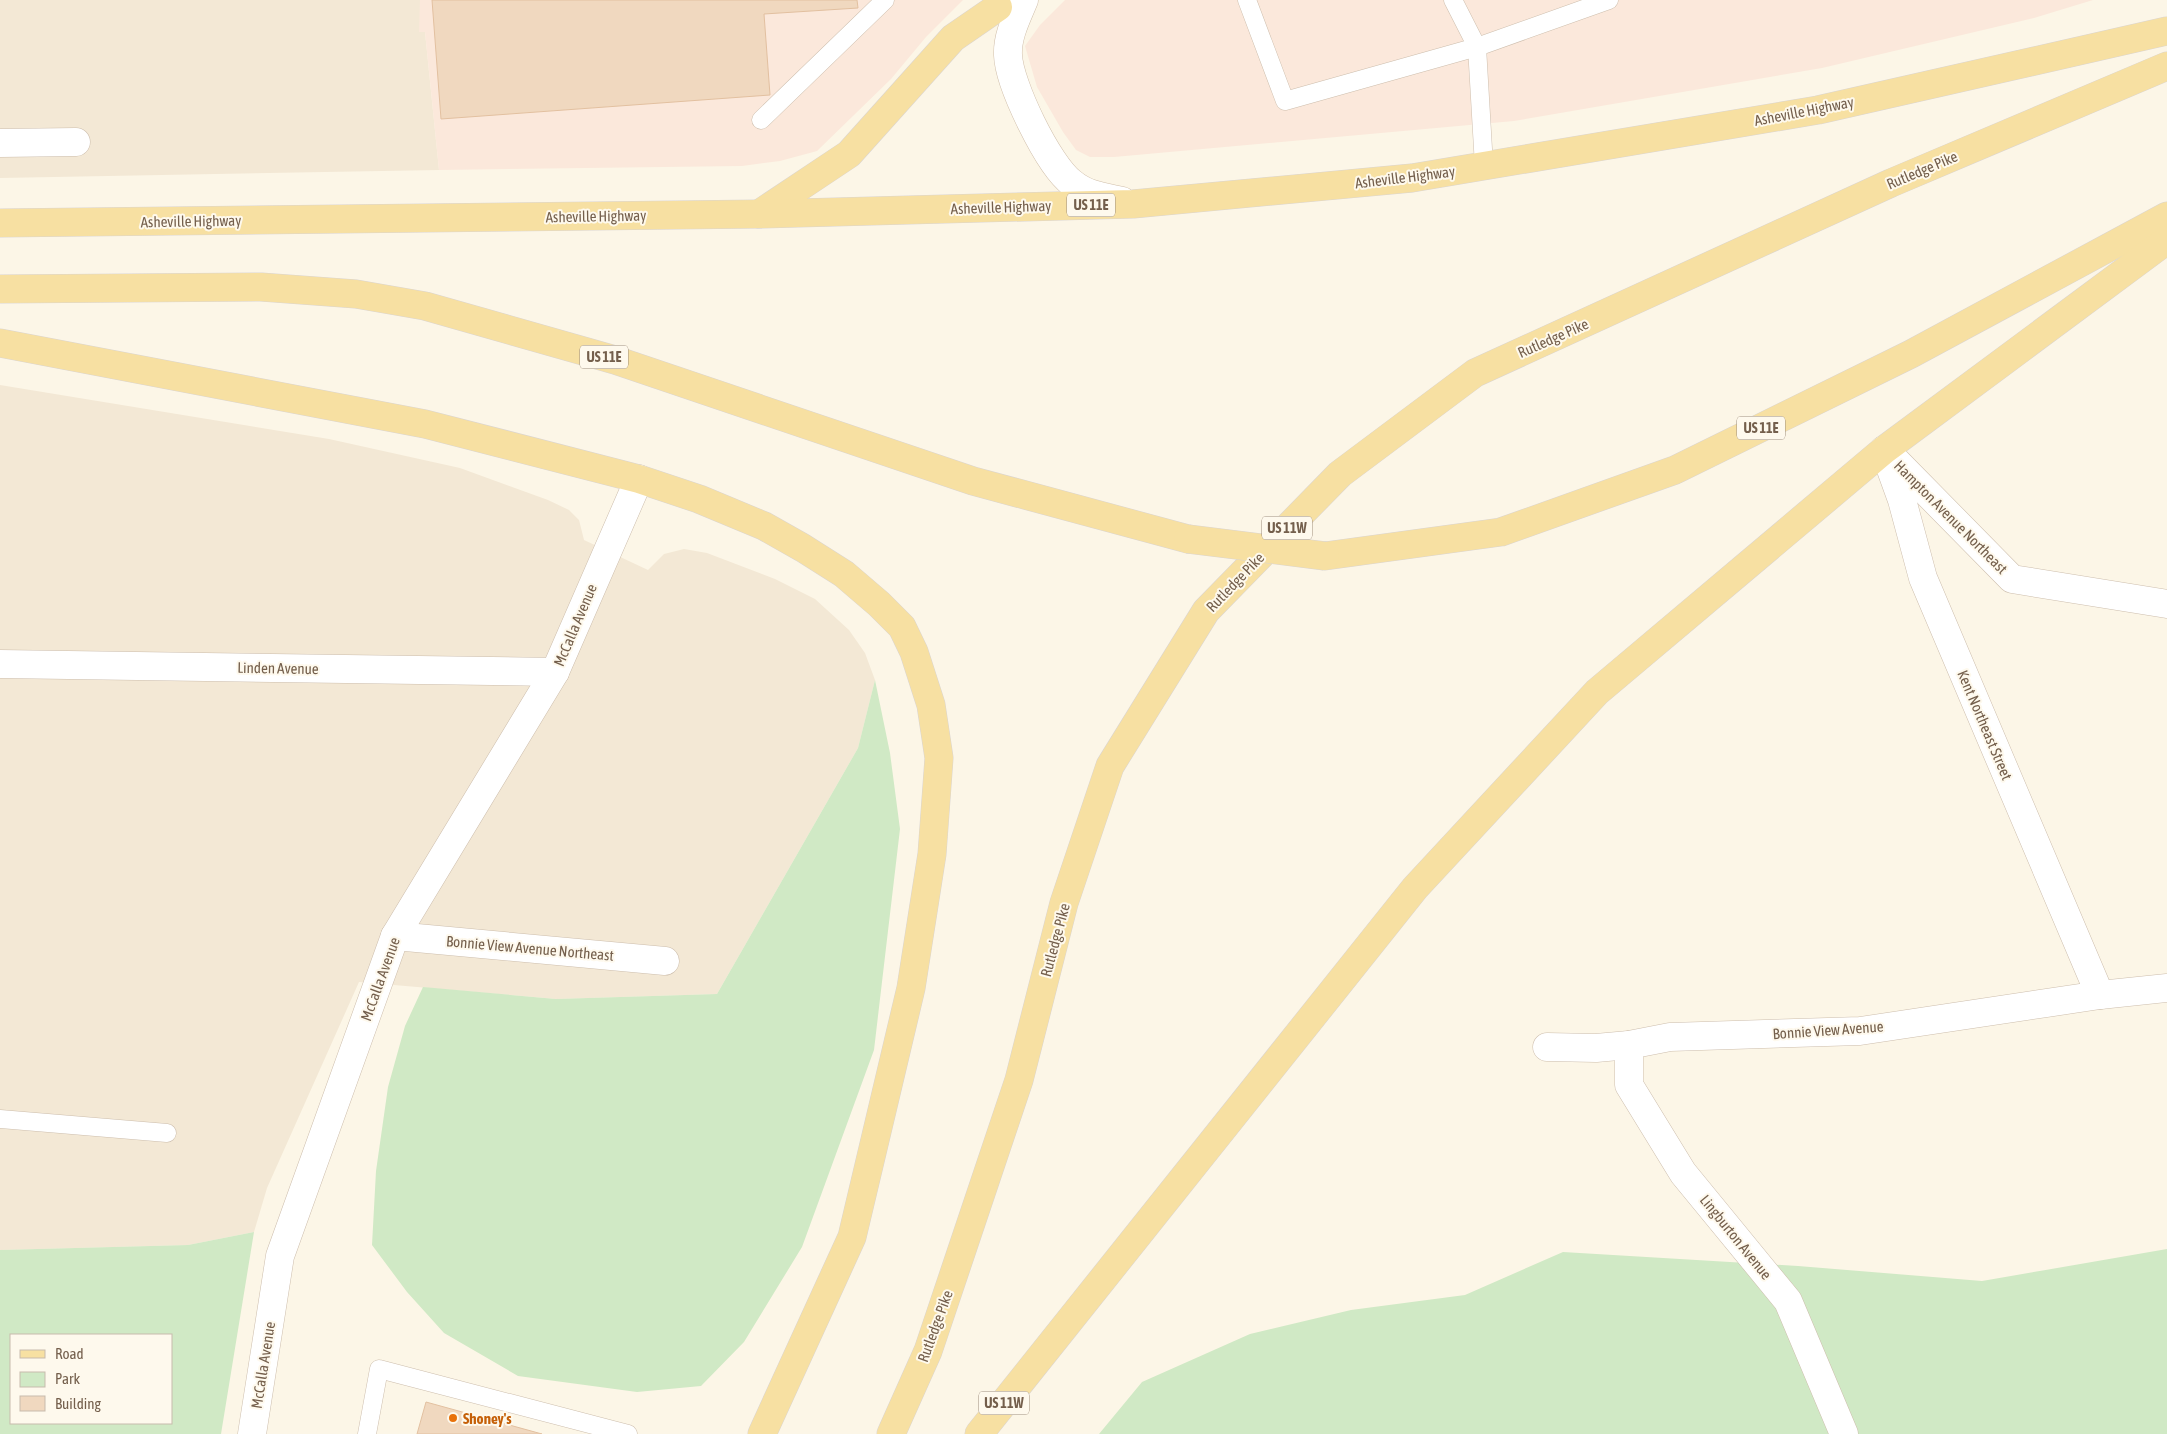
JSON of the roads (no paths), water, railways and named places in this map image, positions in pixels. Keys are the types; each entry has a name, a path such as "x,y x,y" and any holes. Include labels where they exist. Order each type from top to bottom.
{"main road":[{"path":"759,214 849,154 953,38 1003,4"},
{"name":"Asheville Highway","path":"0,223 759,214 1133,204 1412,178 1484,166 1818,110 2167,31"},
{"name":"Rutledge Pike","path":"891,1434 928,1351 1019,1080 1064,903 1110,766 1206,611 1340,474 1475,374 1891,183 2167,66"},
{"name":"US 11E","path":"0,289 262,287 356,294 425,306 615,360 973,481 1188,539 1325,556 1501,532 1675,470 1911,354 2167,216"},
{"name":"US 11W","path":"979,1434 1421,881 1597,692 1884,450 2167,240"},
{"path":"0,343 426,424 639,479 699,499 764,526 803,548 844,574 879,604 902,628 914,652 932,705 939,758 932,854 911,988 852,1237 762,1434"}],"street":[{"path":"1024,0 1013,26 1008,54 1013,81 1034,128 1053,160 1070,183 1090,194 1133,204"},
{"path":"0,143 76,142"},
{"name":"Hampton Avenue Northeast","path":"1884,450 2012,579 2167,604"},
{"name":"Kent Northeast Street","path":"1884,450 1902,500 1923,578 2100,995"},
{"name":"McCalla Avenue","path":"252,1434 280,1256 394,936 555,672 639,479"},
{"name":"Linden Avenue","path":"0,664 555,672"},
{"name":"Bonnie View Avenue Northeast","path":"394,936 665,961"},
{"name":"Bonnie View Avenue","path":"1547,1047 1596,1048 1629,1045 1670,1037 1860,1031 2100,995 2167,988"},
{"name":"Lingburton Avenue","path":"1629,1045 1629,1085 1684,1173 1788,1301 1844,1434"}],"lane":[{"path":"761,120 884,0"},
{"path":"1247,0 1285,101 1478,47 1609,0"},
{"path":"1453,0 1478,47 1484,166"},
{"path":"0,1118 167,1133"},
{"path":"367,1434 379,1369 628,1434"}],"place":[{"name":"Shoney's","path":"453,1418"}]}
